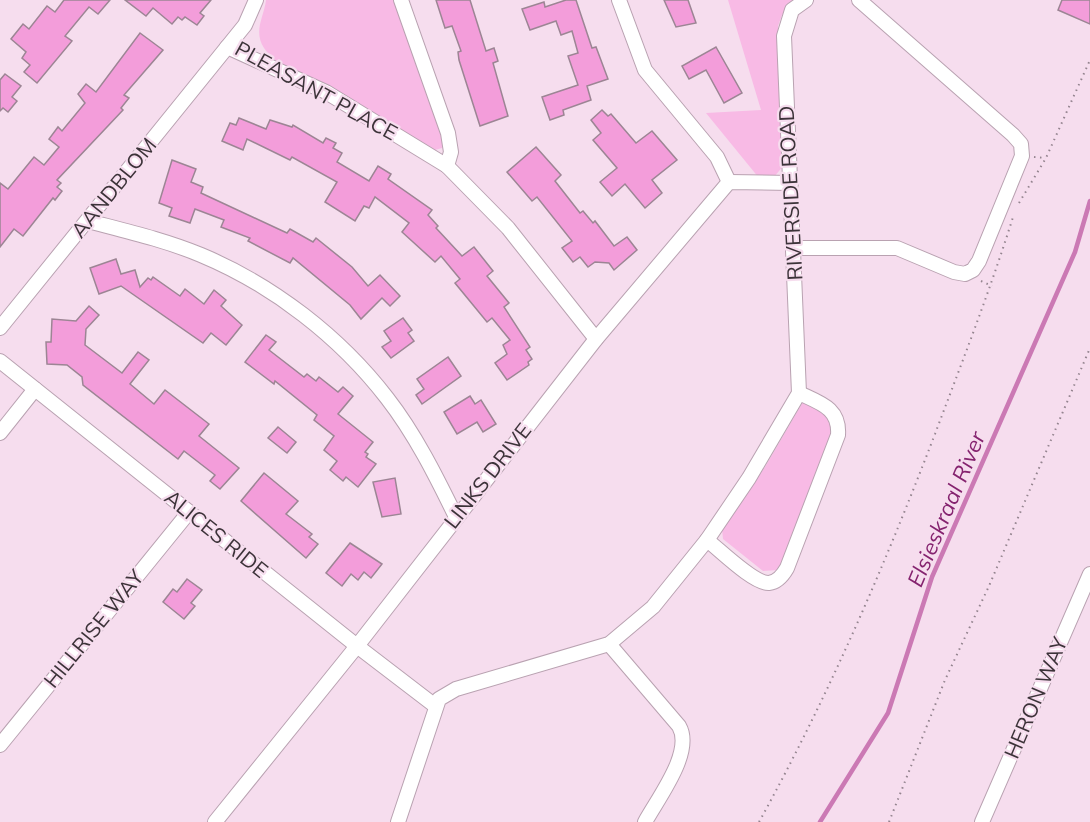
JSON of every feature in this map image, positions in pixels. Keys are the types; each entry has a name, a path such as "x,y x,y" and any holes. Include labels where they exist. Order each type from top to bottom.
{"street":[{"name":"PLEASANT PLACE","path":"256,0 245,25 227,47 326,92 447,166 508,228 596,339"},
{"path":"401,0 448,133 451,152 447,166"},
{"path":"619,0 645,70 717,158 729,182 791,183"},
{"name":"RIVERSIDE ROAD","path":"799,393 795,248 784,36 792,10 805,0"},
{"path":"795,248 897,248 954,272 965,274 973,270 979,261 1022,156 1021,144 1013,135 859,0"},
{"name":"AANDBLOM","path":"0,328 227,47"},
{"name":"LINKS DRIVE","path":"215,822 357,646 596,339 729,182"},
{"path":"88,220 154,238 202,255 245,277 319,327 388,399 437,478 456,517"},
{"name":"ALICES RIDE","path":"0,361 434,705"},
{"path":"0,433 35,389"},
{"path":"398,822 434,705 443,695 456,689 609,644 652,607 707,540 749,478 799,393 829,407 836,414 839,424 838,435 787,568 780,579 769,583 758,581 707,540"},
{"name":"HILLRISE WAY","path":"0,746 189,512"},
{"name":"HERON WAY","path":"982,822 1090,574"},
{"path":"609,644 679,726 684,741 680,758 645,822"}],"path":[{"path":"759,822 825,694 885,564 992,286 1017,208 1046,158 1090,60"},
{"path":"889,822 945,680 989,586 1090,348"}],"shaded area":[{"path":"266,0 395,0 443,137 442,148 431,151 358,103 293,72 271,56 264,48 259,36"},
{"path":"728,0 794,0 782,15 778,26 784,165 774,177 759,178 706,113 761,110"},
{"path":"804,400 837,422 801,532 778,570 763,571 723,539 722,529 765,467"}],"building":[{"path":"64,0 110,0 98,14 89,7 65,36 72,41 37,83 24,72 30,65 22,58 26,52 11,39 23,24 29,29 47,6 55,12"},
{"path":"125,0 211,0 200,13 204,16 197,25 185,17 182,20 178,17 172,24 153,8 146,16"},
{"path":"436,0 470,0 486,51 494,48 498,61 493,63 508,116 480,126 459,60 458,52 461,51 452,26 445,28"},
{"path":"566,0 576,0 592,48 596,47 608,79 587,86 591,100 563,110 564,115 550,120 542,97 578,85 568,56 578,53 572,31 561,35 556,21 530,30 522,9 544,2 545,7"},
{"path":"664,0 688,0 696,23 676,27"},
{"path":"1062,0 1090,0 1090,24 1058,10"},
{"path":"140,33 163,50 124,95 129,98 121,108 123,110 57,180 61,183 57,187 62,191 55,200 53,198 23,236 14,229 0,247 0,183 8,189 34,157 44,165 59,147 49,139 58,127 62,131 85,103 78,94 86,84 96,92"},
{"path":"716,47 742,93 724,103 706,70 689,79 682,66"},
{"path":"5,74 21,86 12,97 17,101 8,112 3,108 0,111 0,80"},
{"path":"602,110 608,116 611,114 636,143 652,131 677,160 652,180 662,193 645,208 625,184 612,196 600,182 617,168 593,140 601,133 591,120"},
{"path":"239,118 266,129 270,120 292,127 293,125 323,143 326,138 336,143 333,148 342,153 337,162 369,181 378,166 391,174 388,179 432,210 428,215 438,226 436,228 462,256 474,247 493,271 487,276 509,303 504,307 530,347 526,350 532,359 528,362 529,365 507,380 495,363 507,354 503,345 510,340 492,318 487,322 455,283 460,279 441,256 435,262 402,232 409,223 375,197 369,208 364,206 355,221 325,202 337,182 292,157 290,160 247,139 243,150 222,141 230,123 236,125"},
{"path":"536,147 561,175 555,181 580,213 583,211 593,223 595,221 614,246 627,237 637,250 614,270 609,263 595,262 588,267 580,257 573,262 562,248 572,241 537,197 532,201 507,172"},
{"path":"172,160 196,169 191,182 203,187 201,193 287,233 290,229 313,242 316,238 352,267 368,286 380,275 400,296 390,306 382,298 361,319 350,305 293,258 290,263 248,241 250,238 221,227 224,220 195,209 190,223 169,216 172,208 159,203"},
{"path":"116,259 121,274 135,270 140,287 148,278 151,280 153,277 180,296 185,289 204,304 214,290 226,300 221,306 242,325 226,345 211,333 203,343 121,286 99,294 90,268"},
{"path":"89,306 99,315 86,329 85,345 122,373 138,352 149,360 130,384 154,404 165,390 209,424 199,436 239,468 220,489 210,481 215,475 184,451 178,459 83,385 82,377 67,365 47,364 46,342 51,342 52,319 76,321"},
{"path":"403,318 412,330 408,333 414,341 391,358 382,347 391,341 384,331"},
{"path":"266,335 276,342 269,350 304,377 307,374 316,381 319,377 338,392 343,387 353,396 338,414 373,442 365,452 368,454 366,457 376,464 358,487 346,477 343,481 330,470 337,461 324,450 334,436 314,420 317,415 275,381 274,384 245,362"},
{"path":"448,357 461,376 422,404 416,395 424,389 417,379"},
{"path":"470,396 475,404 481,400 496,424 483,432 477,422 457,434 444,412"},
{"path":"278,427 296,442 287,453 268,438"},
{"path":"264,473 298,501 286,514 312,534 309,537 318,544 306,558 241,501"},
{"path":"395,478 401,514 382,517 373,482"},
{"path":"350,543 382,564 371,578 364,572 358,580 351,574 342,586 326,573"},
{"path":"187,579 202,590 191,603 195,606 184,619 163,602 173,589 177,592"}],"waterway":[{"name":"Elsieskraal River","path":"820,822 888,713 932,577 1075,252 1090,201"}]}
